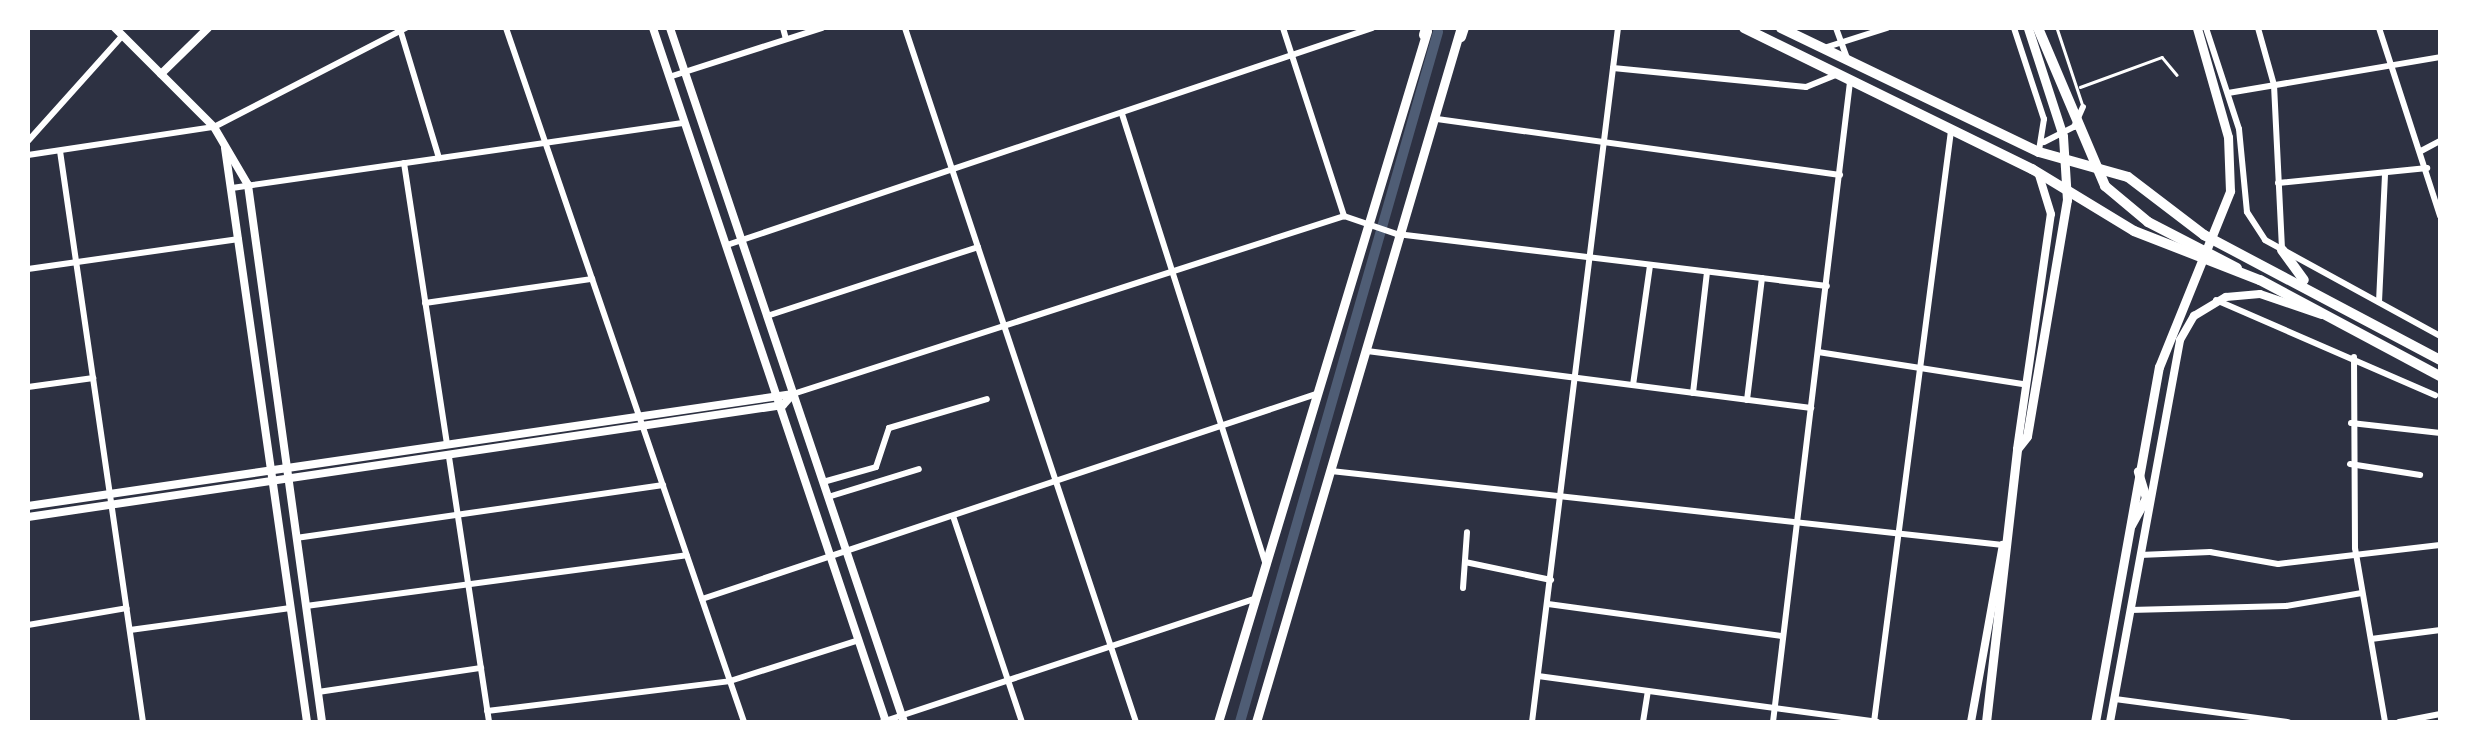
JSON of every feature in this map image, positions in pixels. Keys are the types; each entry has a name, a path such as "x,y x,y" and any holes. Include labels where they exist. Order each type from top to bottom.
{"main road":[{"path":"1744,28 2032,168 2134,231 2260,280"},
{"path":"1781,28 1848,62 2042,147 2128,177 2204,235 2440,360"},
{"path":"2028,28 2104,186 2198,247 2336,317 2440,376"},
{"path":"1986,722 2003,544 2017,449 2027,436 2059,257 2068,178 2054,88 2038,28"},
{"path":"2095,722 2152,398 2179,304 2230,192 2228,137 2197,28"},
{"path":"1218,722 1427,30"},
{"path":"1256,722 1462,31"},
{"path":"2282,250 2296,276 2350,311"},
{"path":"2127,532 2146,498 2138,469"}],"street":[{"path":"115,28 214,128 248,186 322,722"},
{"path":"161,74 208,28"},
{"path":"28,155 214,128 402,28 439,158"},
{"path":"506,28 744,722"},
{"path":"653,28 781,400 885,722 1255,599"},
{"path":"670,28 903,719"},
{"path":"783,28 786,39"},
{"path":"669,78 822,28"},
{"path":"904,28 1052,485 1136,722"},
{"path":"1283,28 1344,216"},
{"path":"727,246 1372,28"},
{"path":"1532,722 1618,28"},
{"path":"1836,28 1848,62"},
{"path":"1823,49 1887,28"},
{"path":"2014,28 2042,147 2074,126 2083,107"},
{"path":"2206,28 2228,93 2244,202 2265,240 2440,336"},
{"path":"2258,28 2274,85 2282,250"},
{"path":"2380,28 2440,216"},
{"path":"28,140 123,36"},
{"path":"2228,93 2440,56"},
{"path":"1613,68 1806,87 1836,74"},
{"path":"1772,722 1850,82"},
{"path":"1122,114 1266,564"},
{"path":"1436,118 1603,145 1840,175"},
{"path":"232,188 684,122"},
{"path":"1538,676 1876,722 1918,366 1951,131"},
{"path":"224,140 307,722"},
{"path":"2421,150 2440,141"},
{"path":"60,151 144,722"},
{"path":"404,163 447,446"},
{"path":"2017,449 2023,384 2051,214 2032,168"},
{"path":"2278,182 2427,168"},
{"path":"2379,302 2386,173"},
{"path":"28,517 449,458 781,400 1344,216 1400,234 1826,286"},
{"path":"28,269 240,239"},
{"path":"767,316 978,247"},
{"path":"1633,385 1650,266"},
{"path":"1692,393 1707,272"},
{"path":"1746,400 1762,278"},
{"path":"425,303 592,279"},
{"path":"2110,722 2171,365 2194,316 2216,300 2260,294 2336,317"},
{"path":"2216,300 2435,394"},
{"path":"1367,351 1812,408"},
{"path":"1818,352 2023,384"},
{"path":"2354,358 2350,464 2355,548 2385,722"},
{"path":"28,387 93,378"},
{"path":"702,599 1316,394"},
{"path":"823,482 876,467 889,428 986,399"},
{"path":"28,506 641,422"},
{"path":"2351,423 2440,434"},
{"path":"449,458 489,722"},
{"path":"2350,464 2420,475"},
{"path":"828,497 920,469"},
{"path":"1331,472 2003,544 1971,722"},
{"path":"296,538 663,485"},
{"path":"953,516 1022,722"},
{"path":"1463,588 1467,532"},
{"path":"2137,556 2210,552 2278,564 2355,548 2440,545"},
{"path":"306,606 687,555"},
{"path":"1465,562 1551,580"},
{"path":"2129,610 2269,608 2362,593"},
{"path":"1548,604 1784,636"},
{"path":"28,625 127,608"},
{"path":"130,630 291,608"},
{"path":"2370,639 2440,630"},
{"path":"487,711 730,682 859,640"},
{"path":"318,692 481,668"},
{"path":"1643,722 1648,691"},
{"path":"2115,699 2288,722"},
{"path":"2214,712 2216,722"},
{"path":"2399,722 2440,714"}],"lane":[{"path":"2057,28 2080,87 2083,107"},
{"path":"2080,87 2162,57 2177,75"}],"waterway":[{"path":"1240,722 1438,32"}]}
